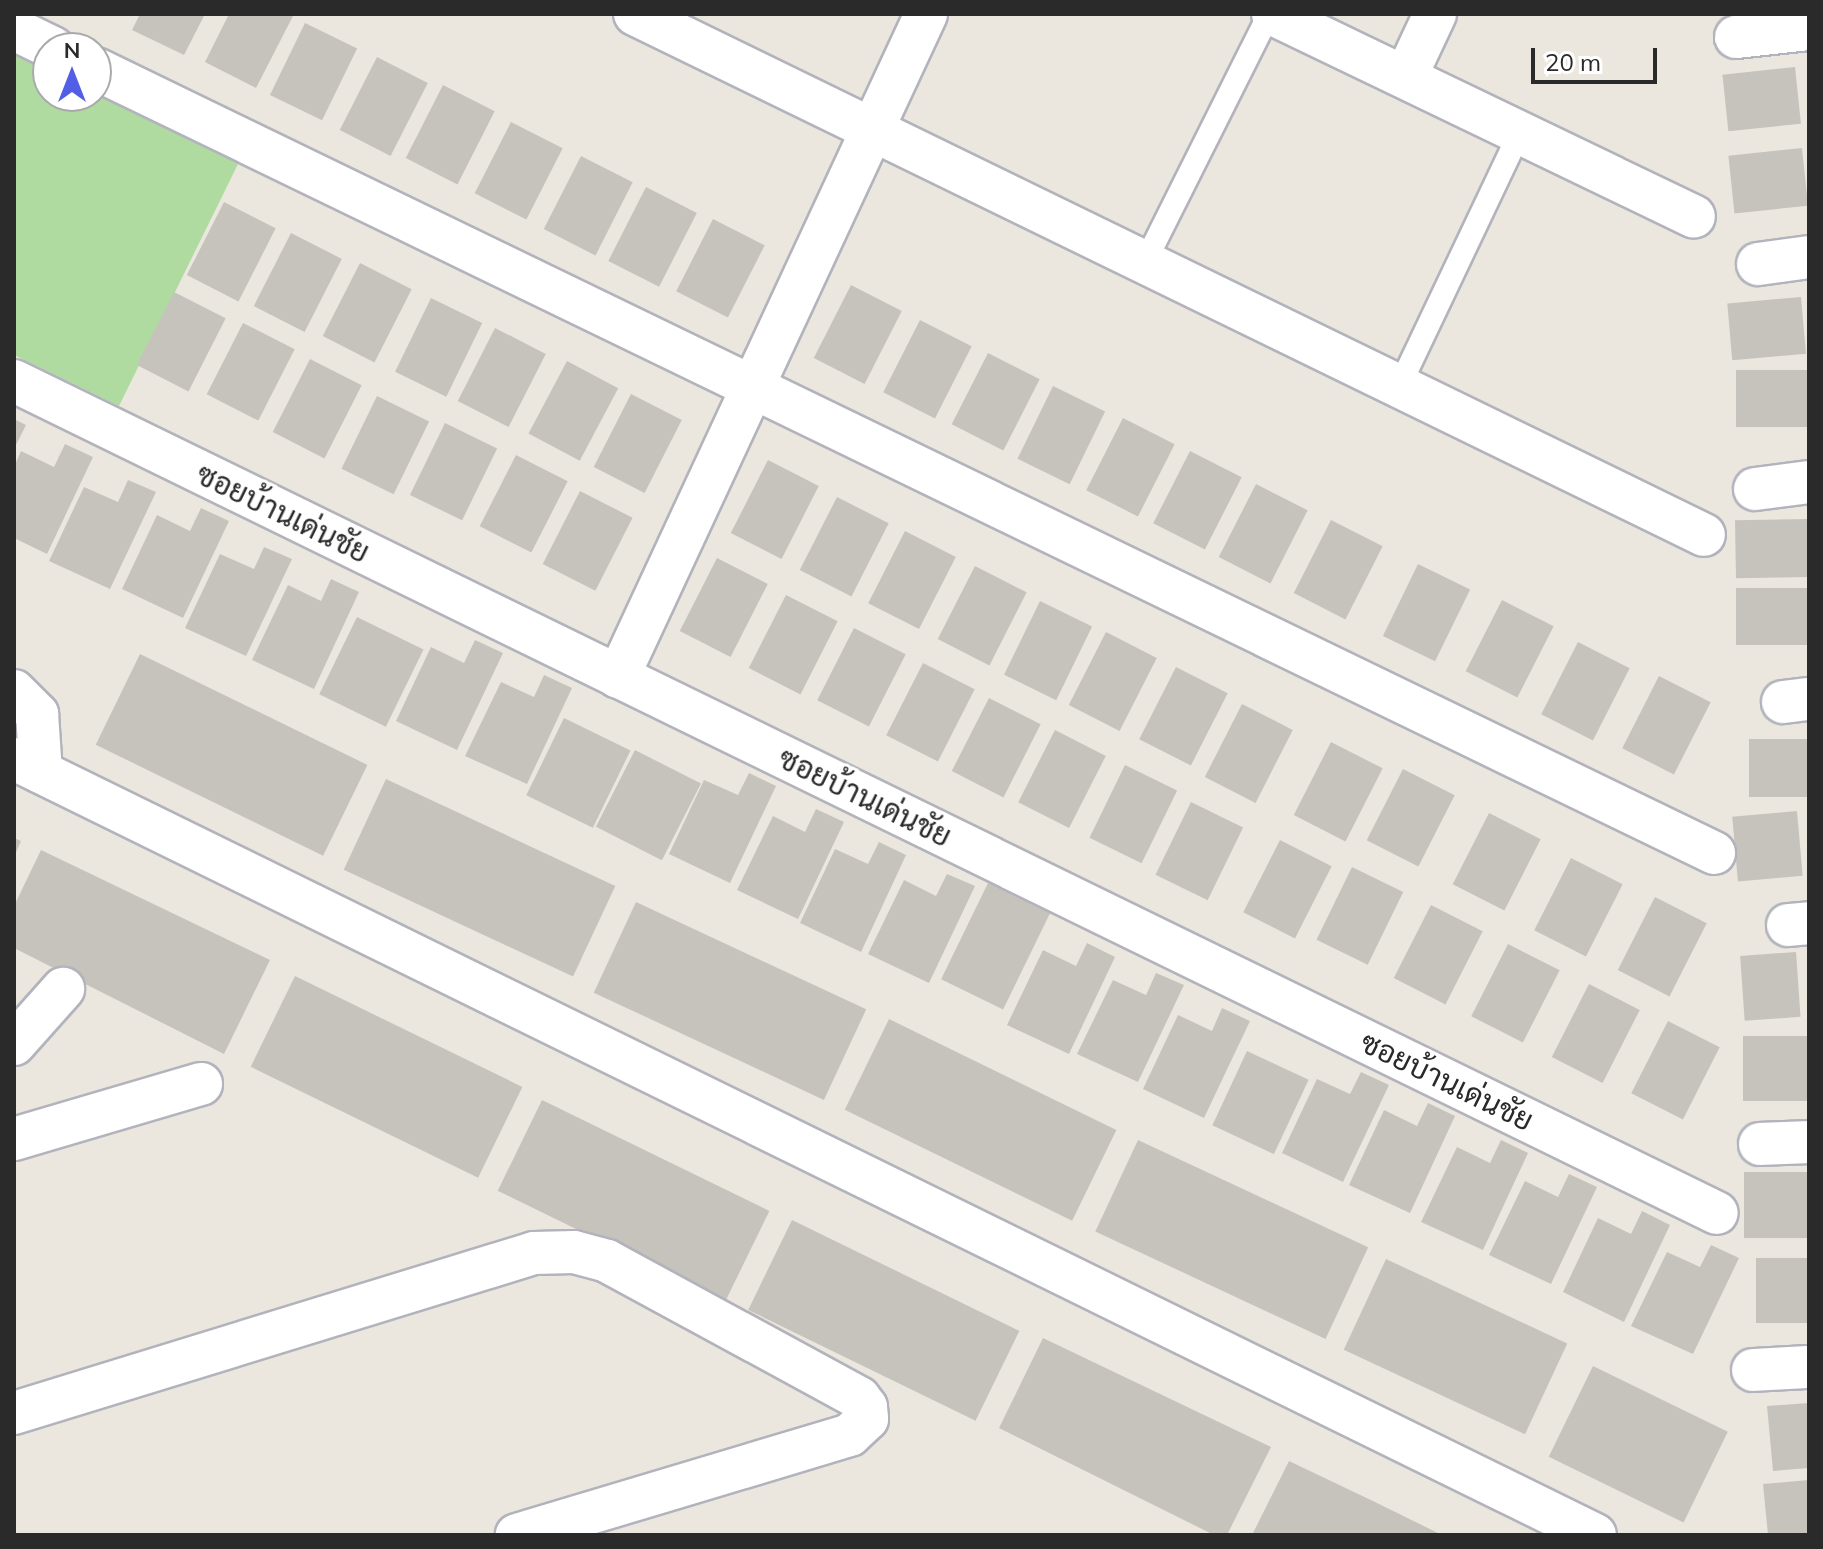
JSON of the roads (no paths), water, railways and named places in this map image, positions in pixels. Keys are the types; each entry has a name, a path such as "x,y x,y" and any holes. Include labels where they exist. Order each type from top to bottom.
{"street":[{"path":"635,14 873,127 1704,535"},
{"path":"618,677 926,14"},
{"path":"1271,14 1406,76 1519,134 1694,217"},
{"path":"1406,76 1435,14"},
{"path":"14,29 32,38"},
{"path":"1736,37 1809,29"},
{"path":"112,77 1714,853"},
{"path":"1758,264 1809,257"},
{"name":"ซอยบ้านเด่นชัย","path":"14,381 1717,1213"},
{"path":"1755,489 1809,482"},
{"path":"14,691 37,714 28,766 1595,1535"},
{"path":"14,1044 63,989"},
{"path":"14,1139 201,1084"},
{"path":"1760,1144 1809,1142"},
{"path":"14,1413 534,1253 574,1252 607,1261 859,1398 866,1407 867,1419 850,1435 517,1535"},
{"path":"1753,1370 1809,1367"}],"lane":[{"path":"1145,262 1271,14"},
{"path":"1399,387 1519,134"}]}
